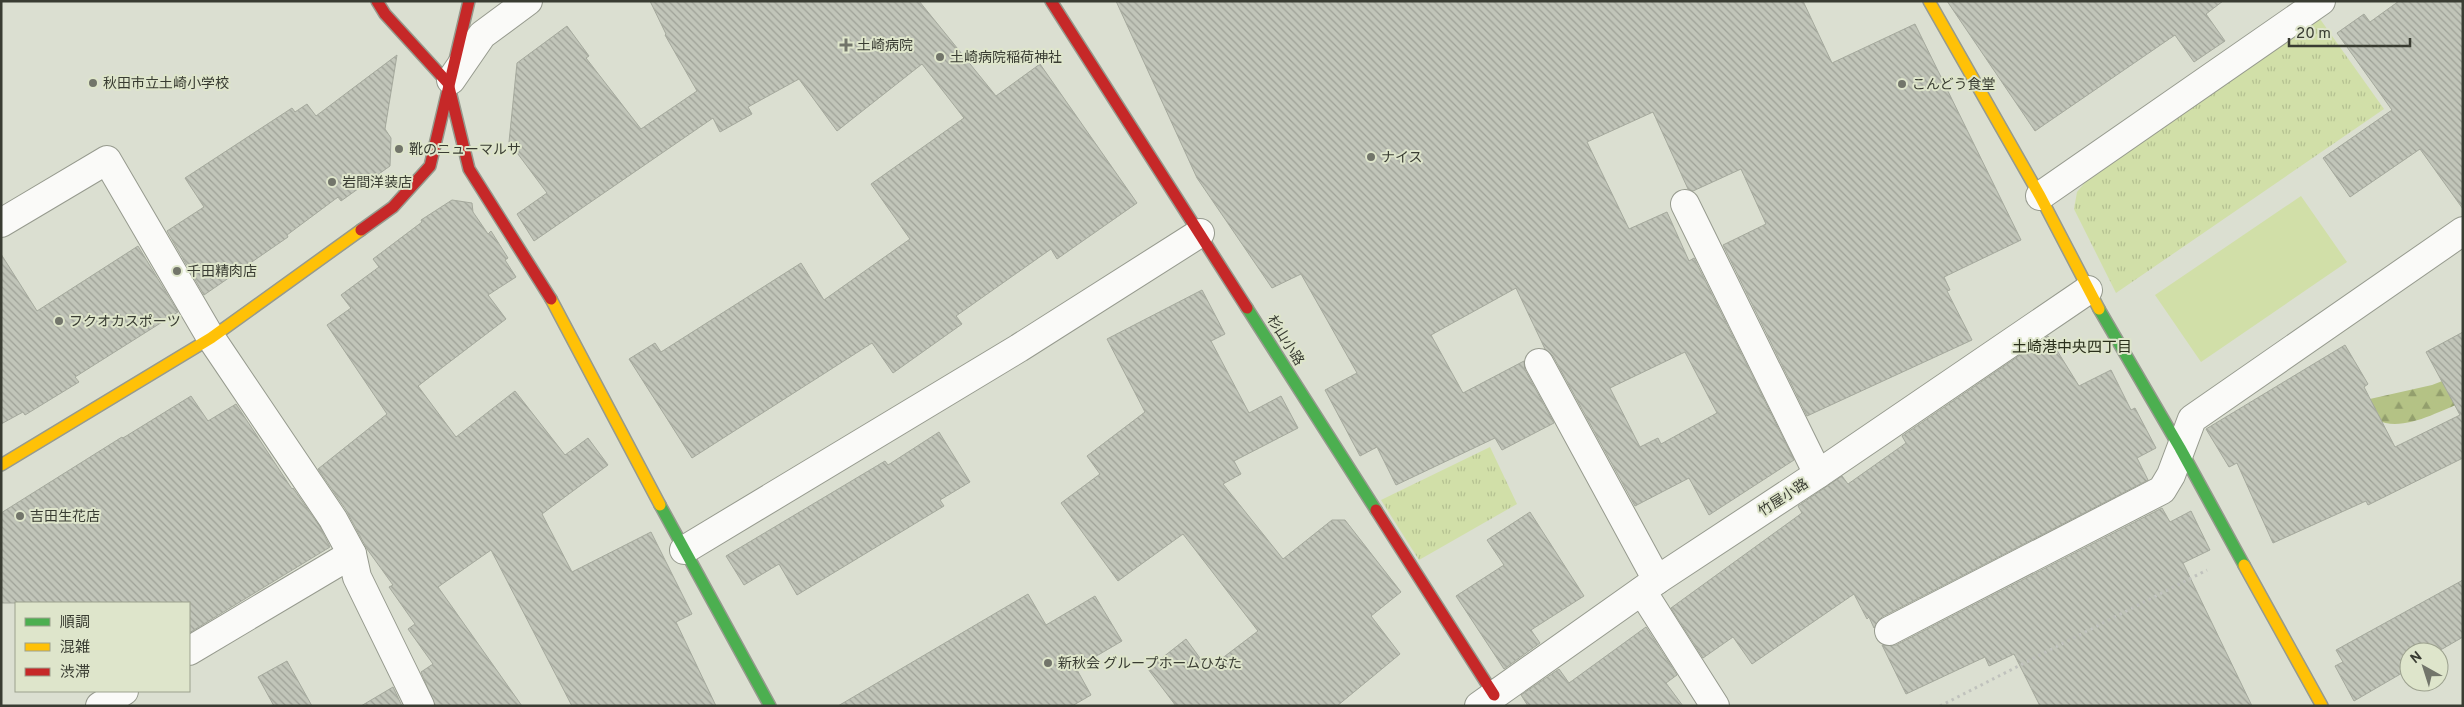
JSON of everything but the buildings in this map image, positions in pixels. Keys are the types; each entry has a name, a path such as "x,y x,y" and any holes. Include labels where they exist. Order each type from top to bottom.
{"street":[{"path":"377,1 385,14 448,83 469,169 542,282 684,550 770,706"},
{"path":"1,465 211,338 393,207 430,166 448,83 469,1"},
{"path":"448,83 482,35 528,1"},
{"name":"杉山小路","path":"1051,1 1200,233 1486,700"},
{"path":"1930,1 2040,196 2088,290 2180,448 2322,706"},
{"path":"2040,196 2321,1"},
{"path":"1,223 107,160 211,338 333,519 352,554 357,578 420,706"},
{"path":"1685,204 1818,474"},
{"path":"1889,631 2162,490 2171,475 2192,419 2463,232"},
{"path":"684,550 1019,348 1200,233"},
{"name":"竹屋小路","path":"1486,700 1649,585 1818,474 2088,290"},
{"path":"1539,363 1649,585 1715,706"},
{"path":"190,650 352,554"},
{"path":"100,706 122,692"}],"path":[{"path":"1940,706 2238,555"}],"green space":[{"path":"2320,19 2384,109 2116,293 2074,209 2077,192 2087,180"},
{"path":"2301,196 2347,262 2201,362 2155,295"},
{"path":"2463,373 2463,402 2409,422 2398,424 2377,420 2352,403 2432,385"},
{"path":"1490,447 1517,504 1419,560 1381,500"}],"traffic: fast":[{"path":"1247,308 1376,510"},
{"path":"2099,309 2180,448 2244,565"},
{"path":"660,505 770,706"}],"traffic: slow":[{"path":"1929,1 2040,196 2099,309"},
{"path":"1,465 211,338 361,230"},
{"path":"551,299 660,505"},
{"path":"2244,565 2322,706"}],"traffic: jam":[{"path":"377,1 385,14 448,83 469,169 551,299"},
{"path":"361,230 393,207 430,166 469,1"},
{"path":"1051,1 1247,308"},
{"path":"1376,510 1494,695"}],"place":[{"name":"土崎病院","path":"846,45"},
{"name":"土崎病院稲荷神社","path":"940,57"},
{"name":"秋田市立土崎小学校","path":"93,83"},
{"name":"こんどう食堂","path":"1902,84"},
{"name":"靴のニューマルサ","path":"399,149"},
{"name":"ナイス","path":"1371,157"},
{"name":"岩間洋装店","path":"332,182"},
{"name":"千田精肉店","path":"177,271"},
{"name":"フクオカスポーツ","path":"59,321"},
{"name":"吉田生花店","path":"20,516"},
{"name":"新秋会 グループホームひなた","path":"1048,663"}],"district":[{"name":"土崎港中央四丁目","path":"2072,347"}]}
